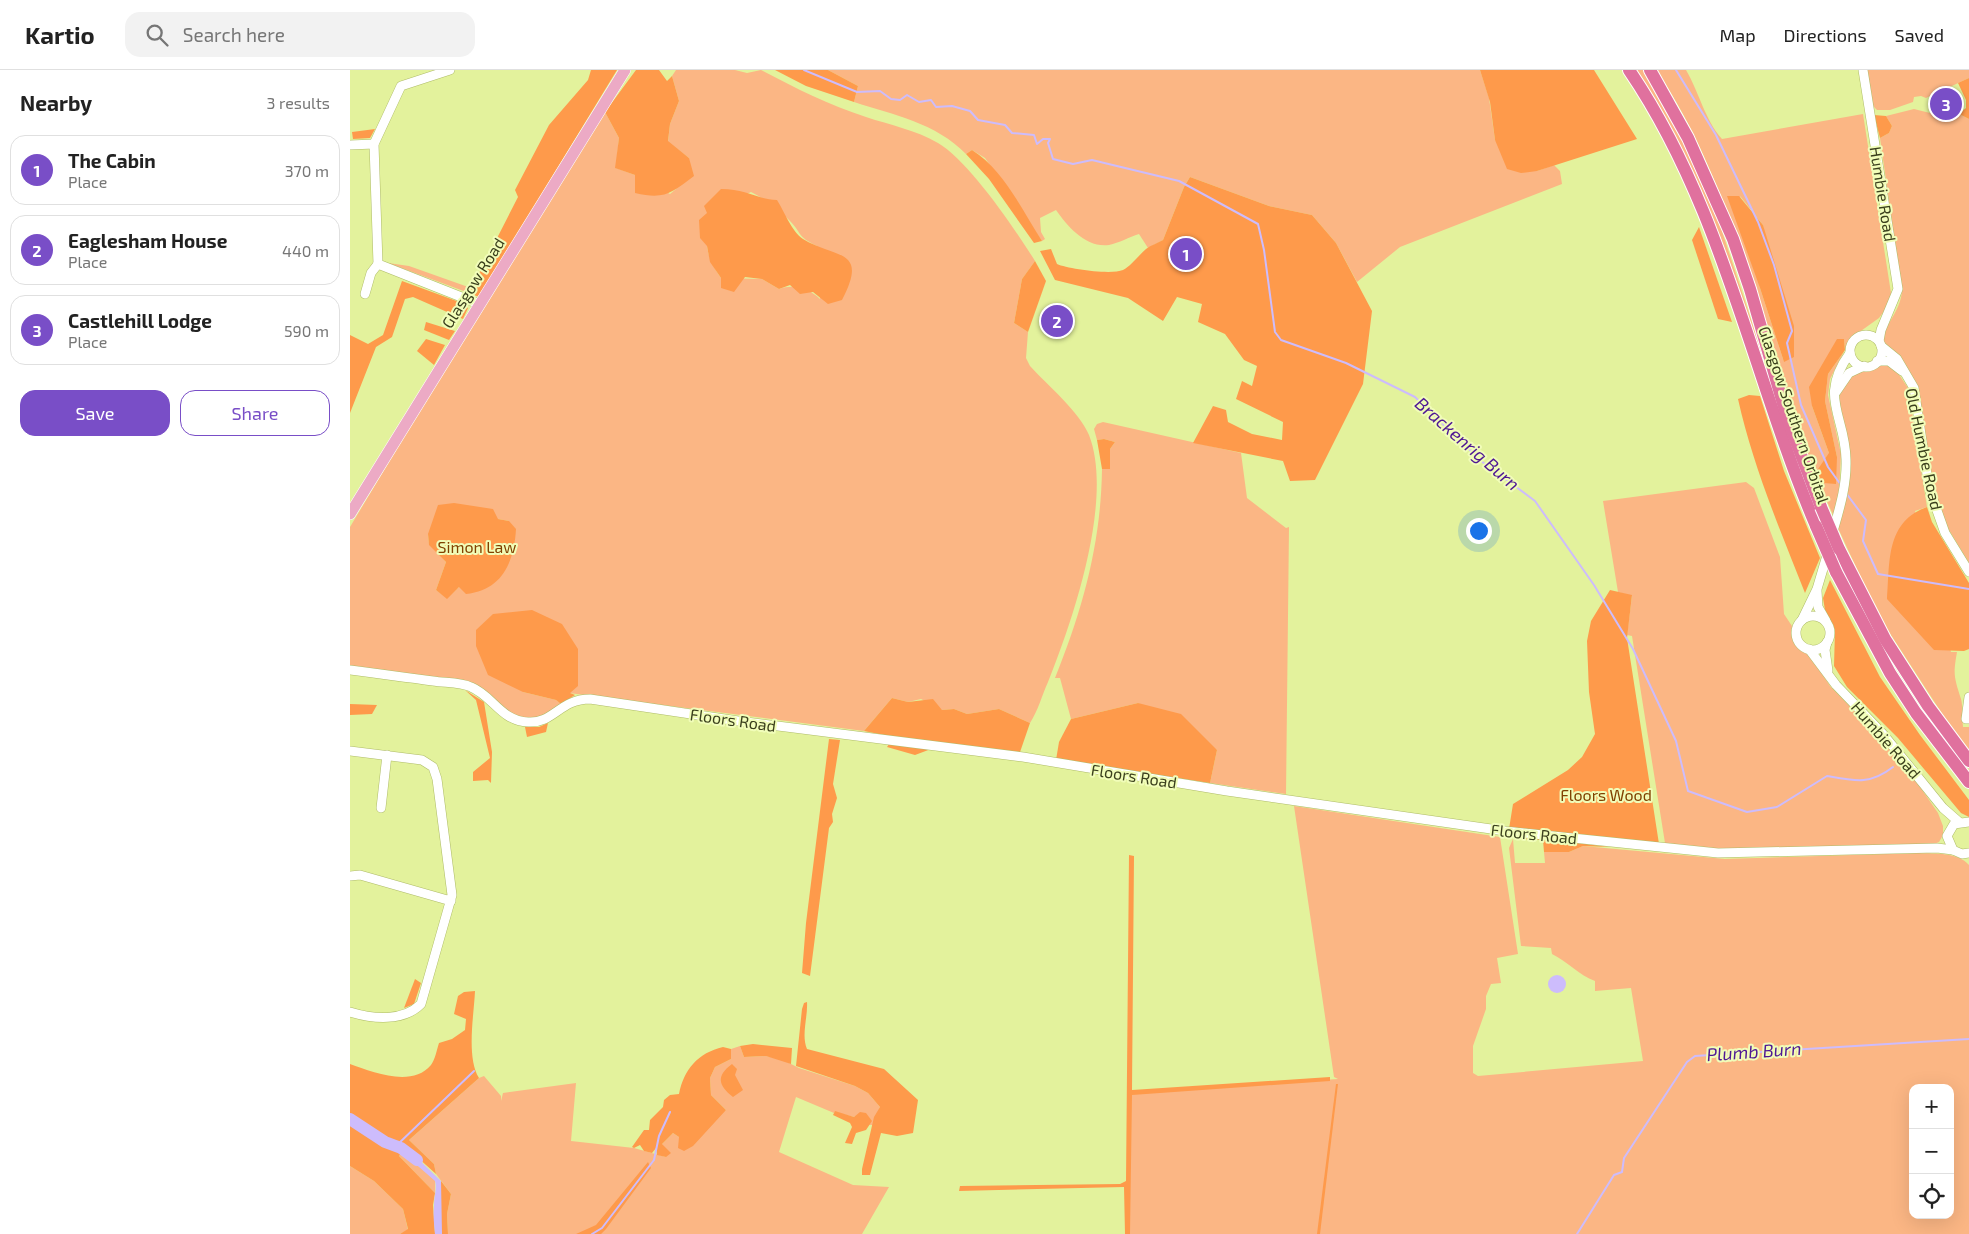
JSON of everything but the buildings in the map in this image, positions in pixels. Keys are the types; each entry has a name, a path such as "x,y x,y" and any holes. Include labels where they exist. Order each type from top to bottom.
{"highway":[{"name":"Glasgow Southern Orbital","path":"1629,70 1644,92 1695,192 1740,306 1791,468 1836,572 1900,689 1969,782"},
{"name":"Glasgow Southern Orbital","path":"1650,70 1688,138 1732,239 1750,289 1788,421 1839,549 1890,647 1928,706 1969,761"}],"main road":[{"name":"Glasgow Road","path":"350,514 624,70"}],"street":[{"path":"366,294 372,273 378,264 374,144 401,86 450,70"},
{"name":"Humbie Road","path":"1863,70 1898,289 1881,330 1881,354 1878,361"},
{"path":"350,146 374,144"},
{"path":"378,264 479,304"},
{"name":"Humbie Road","path":"1802,620 1817,589 1845,488 1846,457 1836,411 1837,374 1850,353 1854,340 1866,335 1888,316"},
{"path":"1866,335 1897,359 1909,378"},
{"path":"1850,353 1855,362 1864,366"},
{"path":"1835,394 1844,379 1864,366 1878,361 1890,362 1909,378"},
{"name":"Old Humbie Road","path":"1909,378 1914,388 1929,488 1934,506 1945,533 1969,572"},
{"name":"Humbie Road","path":"1817,589 1818,607 1827,623"},
{"path":"1828,641 1820,648 1809,649 1804,646 1797,636 1797,630 1802,620 1814,616 1827,623 1830,632 1826,660 1828,673"},
{"name":"Humbie Road","path":"1809,649 1836,685 1883,734 1944,808 1959,822"},
{"name":"Floors Road","path":"350,670 471,687 504,714 516,720 529,722 545,719 568,702 590,699 738,721 1023,757 1227,791 1505,831 1718,853 1937,848 1963,854"},
{"path":"1968,719 1969,697"},
{"path":"350,751 422,760 433,767 452,885 451,901 421,1004 413,1012 391,1018 370,1017 350,1012"},
{"path":"381,808 387,755"},
{"path":"1944,808 1948,836 1963,854"},
{"path":"1937,848 1959,822 1969,822"},
{"path":"350,876 360,875 451,901"}],"shaded area":[{"path":"676,70 735,70 747,73 761,70 799,90 839,107 930,138 950,152 977,180 1004,214 1035,261 1022,279 1014,323 1028,332 1026,358 1030,366 1071,408 1089,435 1095,461 1097,492 1094,525 1079,593 1058,656 1038,708 1030,723 999,709 967,714 954,709 942,710 921,699 908,702 892,698 864,731 569,693 523,692 556,700 561,704 540,717 515,717 471,682 350,666 350,527 453,355 605,112 619,138 616,168 635,175 670,194 676,189 689,158 668,142 670,124 679,101 672,76","holes":["751,192 776,208 803,237 817,246 820,299 811,292 801,288 779,289 762,279 721,278 715,269 707,247 707,213","498,519 509,521 459,587 447,598 436,590 446,562 429,544 428,534"]},
{"path":"828,70 1480,70 1489,98 1495,140 1537,171 1554,165 1560,171 1562,184 1400,247 1357,282 1336,243 1312,215 1269,206 1190,177 1184,187 1163,240 1148,248 1139,234 1109,245 1101,245 1085,240 1066,223 1056,210 1040,218 1041,232 1045,239 1042,241 985,158 972,150 966,154 954,143 914,121 854,102 858,86"},
{"path":"1634,70 1643,70 1687,148 1715,210 1814,511 1731,271"},
{"path":"1656,70 1686,70 1711,123 1722,139 1863,114 1891,293 1887,307 1879,318 1851,338 1845,350 1844,339 1812,406 1829,453 1837,457 1825,401 1828,374 1844,351 1830,379 1828,395 1841,454 1839,493 1834,517 1794,417 1744,262 1715,182 1698,143","holes":["1740,196 1763,225 1784,362 1760,288"]},
{"path":"1866,70 1969,70 1969,78 1926,98 1921,96 1914,97 1913,102 1890,110 1877,110 1873,106"},
{"path":"1914,109 1934,114 1959,114 1969,119 1969,563 1949,530 1935,495 1922,415 1913,378 1883,342 1884,335 1901,299 1902,291 1880,138 1889,133 1892,126 1886,116"},
{"path":"388,263 409,266 471,288 469,293"},
{"path":"1887,364 1898,373 1908,388 1927,507 1915,511 1951,652 1957,652 1955,676 1962,702 1963,727 1969,727 1969,755 1878,615 1838,528 1846,500 1849,463 1848,445 1840,410 1840,393 1843,385 1851,377 1863,371"},
{"path":"1103,422 1241,453 1247,498 1286,528 1289,527 1286,794 1210,783 1217,750 1138,703 1071,719 1060,678 1055,678 1074,627 1089,575 1098,523 1102,469 1110,469 1110,449 1115,442 1104,439 1097,440 1094,429 1097,424"},
{"path":"1746,482 1754,488 1780,557 1784,614 1792,626 1791,634 1795,642 1810,655 1830,686 1868,725 1916,781 1938,813 1943,826 1943,835 1939,842 1929,846 1733,850 1665,843 1632,636 1627,635 1632,596 1618,592 1603,501"},
{"path":"1294,806 1500,837 1518,954 1497,958 1501,983 1491,984 1486,996 1486,1009 1473,1046 1473,1073 1478,1076 1643,1061 1631,988 1595,991 1595,981 1552,954 1551,948 1521,946 1509,848 1513,839 1515,863 1545,863 1544,852 1569,852 1583,846 1725,859 1919,853 1953,856 1969,865 1969,1234 1128,1234 1130,1093 1338,1079 1334,1077"},
{"path":"1553,975 1561,975 1566,980 1564,991 1553,993 1548,988 1548,980"},
{"path":"740,1046 744,1057 766,1056 781,1059 799,1068 855,1086 868,1093 880,1107 873,1125 869,1125 871,1120 859,1114 854,1117 834,1113 796,1097 779,1152 853,1185 889,1187 862,1234 448,1234 447,1214 451,1194 436,1174 434,1164 409,1140 479,1078 484,1076 501,1096 501,1101 503,1093 576,1083 571,1141 634,1148 666,1157 662,1144 673,1133 679,1137 726,1110 711,1095 710,1078 715,1067 731,1059 731,1049"},
{"path":"406,1147 441,1181 442,1234 435,1234 435,1181 402,1152"},
{"path":"402,1152 435,1180 435,1193 399,1156"},
{"path":"350,1166 374,1181 403,1209 408,1230 400,1234 350,1234"}],"green space":[{"path":"591,70 617,70 479,297 469,293 518,197 515,190 549,125 588,80"},
{"path":"636,70 659,70 667,81 672,76 679,101 670,124 668,141 689,158 694,176 667,194 654,196 635,193 635,175 615,168 619,138 605,112"},
{"path":"775,70 828,70 858,86 854,102 806,86"},
{"path":"1480,70 1594,70 1637,139 1537,171 1521,173 1507,169 1495,140 1490,102"},
{"path":"1969,78 1969,119 1959,114 1966,108 1966,100 1958,83"},
{"path":"1874,115 1886,116 1892,126 1889,133 1880,138"},
{"path":"375,129 370,138 353,139 352,132"},
{"path":"972,150 983,158 1002,179 1042,241 1034,243 989,179 966,154"},
{"path":"1190,177 1269,206 1312,215 1336,243 1372,311 1363,384 1315,480 1290,481 1283,461 1193,443 1213,406 1226,410 1228,422 1252,434 1282,440 1283,422 1236,399 1242,381 1252,386 1257,366 1244,360 1225,334 1198,322 1202,304 1177,297 1163,321 1128,298 1055,280 1040,251 1051,249 1057,264 1070,268 1100,272 1123,270 1150,246 1163,240 1184,187"},
{"path":"721,189 730,189 777,200 799,236 845,258 850,263 852,271 842,300 828,304 813,292 800,294 790,285 779,289 762,279 745,277 734,292 721,288 721,278 710,262 707,246 700,238 699,220 707,213 704,206"},
{"path":"1727,196 1739,196 1763,225 1794,326 1794,357 1784,362 1760,288"},
{"path":"1699,227 1732,322 1718,319 1692,240"},
{"path":"1035,261 1046,281 1028,332 1014,323 1022,279"},
{"path":"402,281 462,303 468,308 463,319 413,297 405,299 392,337 376,347 350,413 350,335 368,344 383,335"},
{"path":"426,322 455,331 449,340 424,330"},
{"path":"426,339 445,345 434,365 417,351"},
{"path":"1837,339 1844,339 1845,350 1828,374 1825,401 1837,457 1836,484 1824,483 1816,472 1829,453 1812,406 1809,387"},
{"path":"1749,395 1760,396 1784,471 1820,558 1805,593 1751,449 1738,399"},
{"path":"1104,439 1115,442 1110,449 1110,469 1102,469 1097,440"},
{"name":"Simon Law","path":"454,503 493,509 498,519 509,521 516,529 509,563 497,581 489,587 466,594 459,587 447,599 436,590 446,562 429,545 428,534 438,505"},
{"path":"1927,507 1932,522 1969,583 1969,649 1964,651 1934,650 1887,599 1890,558 1892,545 1897,533 1903,523 1913,514"},
{"path":"1830,580 1880,677 1920,735 1969,800 1969,817 1961,813 1898,738 1847,687 1834,666 1835,630 1825,610 1823,598"},
{"name":"Floors Wood","path":"1610,590 1632,595 1627,638 1659,844 1509,829 1513,804 1568,770 1582,757 1595,734 1589,692 1587,641 1591,621"},
{"path":"532,610 562,624 578,649 578,686 570,693 575,695 561,704 556,700 523,692 488,675 476,646 476,630 493,614"},
{"path":"465,690 484,702 492,752 491,783 488,780 473,781 473,772 490,758 476,700"},
{"path":"892,698 908,702 933,699 942,710 954,709 967,714 999,709 1030,723 1019,755 931,749 915,755 887,747 894,737 864,731"},
{"path":"1138,703 1181,714 1217,750 1210,783 1056,760 1059,742 1071,719"},
{"path":"350,704 377,705 372,714 350,715"},
{"path":"548,723 546,732 527,737 525,727 539,727"},
{"path":"829,739 840,740 833,784 837,798 832,814 833,822 829,828 810,976 802,973 806,923"},
{"path":"1524,836 1609,847 1583,846 1569,852 1544,852 1543,840 1513,839"},
{"path":"1129,855 1134,856 1132,1090 1330,1077 1330,1081 1132,1095 1130,1234 1125,1234 1124,1187 959,1191 960,1186 1120,1184 1126,1181"},
{"path":"415,979 421,983 414,1004 404,1008"},
{"path":"475,991 472,1048 475,1069 479,1078 409,1140 434,1164 436,1174 406,1147 399,1156 435,1193 433,1205 435,1234 400,1234 408,1229 403,1209 374,1181 350,1166 350,1064 369,1071 392,1076 413,1076 423,1072 431,1065 439,1043 452,1039 465,1030 466,1019 454,1014 458,996 464,992"},
{"path":"807,1002 805,1044 807,1049 884,1069 918,1100 913,1133 897,1136 881,1133 870,1175 862,1175 862,1169 874,1117 880,1107 868,1093 855,1086 796,1066 802,1009 804,1003"},
{"path":"753,1044 792,1048 791,1064 766,1056 744,1057 740,1046"},
{"path":"723,1047 731,1049 731,1059 715,1067 710,1078 711,1095 726,1110 693,1146 684,1151 678,1148 679,1137 673,1133 662,1144 671,1153 666,1157 657,1155 656,1148 652,1153 644,1151 640,1145 632,1147 644,1130 649,1130 650,1120 663,1107 664,1100 670,1095 679,1094 684,1077 694,1063 706,1053"},
{"path":"732,1064 737,1069 735,1075 743,1090 733,1097 724,1088 721,1080 723,1073"},
{"path":"1336,1084 1338,1084 1320,1234 1317,1234"},
{"path":"835,1111 854,1117 860,1112 866,1113 872,1121 866,1130 856,1133 852,1144 845,1143 852,1127 850,1123 833,1115"},
{"path":"648,1162 651,1168 601,1234 576,1234 596,1225"},
{"path":"441,1181 451,1194 447,1214 448,1234 442,1234 441,1230"}],"waterway":[{"name":"Brackenrig Burn","path":"804,70 857,92 880,91 891,99 900,100 907,95 919,102 931,100 936,107 952,106 970,111 978,120 1005,125 1012,133 1034,135 1037,144 1043,139 1050,139 1048,143 1053,159 1073,164 1092,160 1179,181 1258,224 1264,250 1275,332 1281,340 1346,363 1415,397 1481,461 1535,501 1594,585 1633,649 1676,741 1688,791 1747,812 1777,807 1827,776 1862,780 1877,777 1893,767"},
{"path":"1676,70 1716,135 1758,222 1774,265 1792,331 1787,343 1801,405 1828,467 1841,485"},
{"path":"1846,493 1866,520 1863,541 1878,574 1969,589"},
{"name":"Plumb Burn","path":"1577,1234 1614,1175 1622,1172 1624,1158 1687,1062 1695,1056 1969,1039"},
{"path":"396,1146 474,1071"},
{"path":"592,1234 602,1228 654,1160 659,1136 670,1112"},
{"path":"350,1119 385,1142 401,1148 417,1160"}],"place":[{"name":"Castlehill Lodge","path":"1946,104"},
{"name":"The Cabin","path":"1186,254"},
{"name":"Eaglesham House","path":"1057,321"}]}
